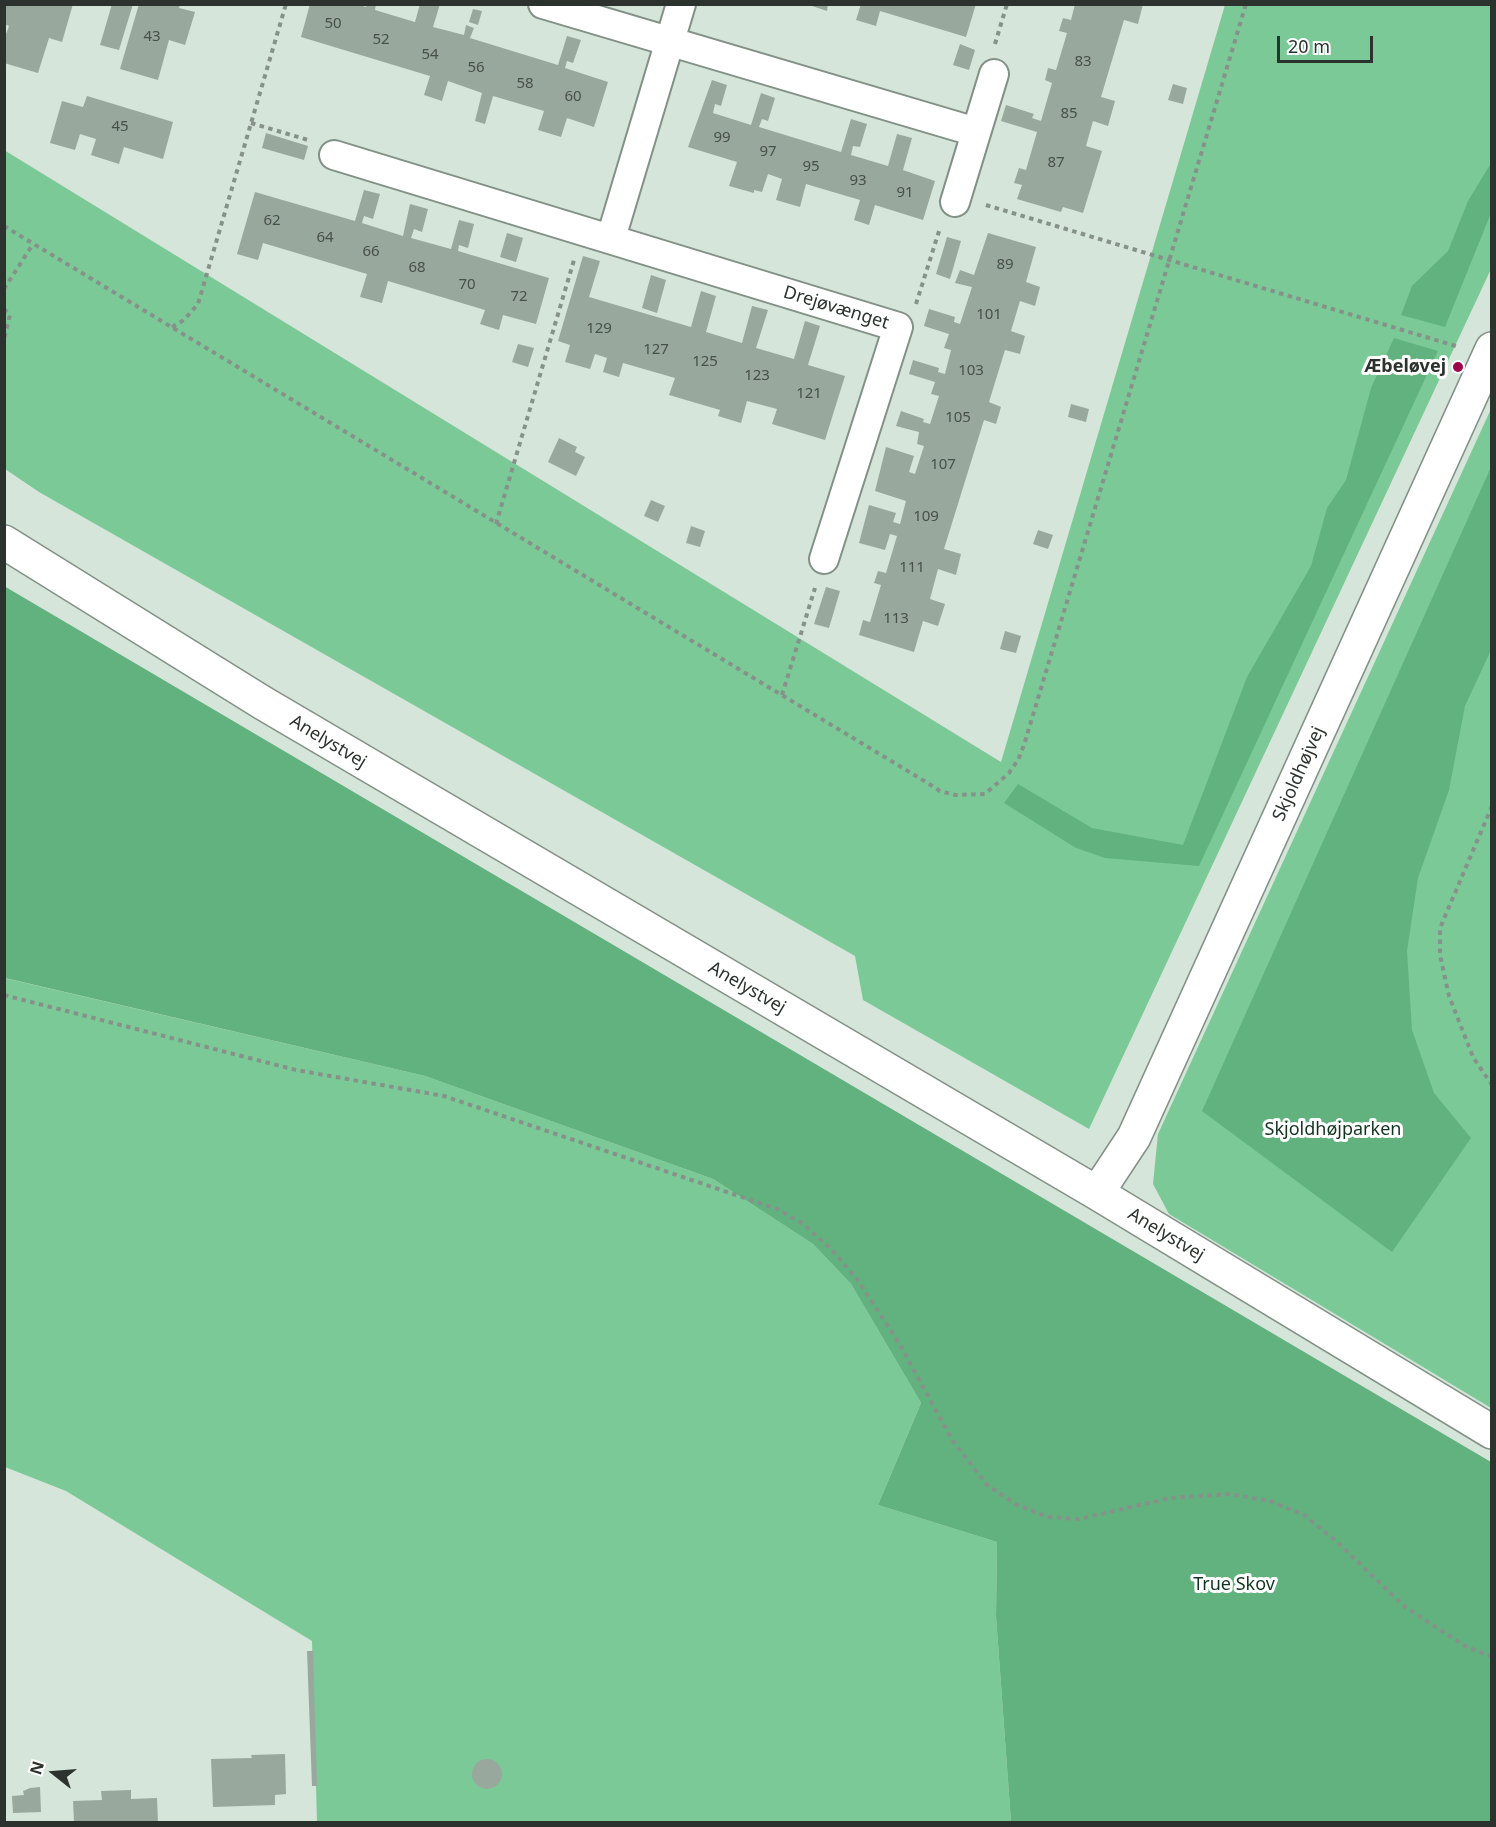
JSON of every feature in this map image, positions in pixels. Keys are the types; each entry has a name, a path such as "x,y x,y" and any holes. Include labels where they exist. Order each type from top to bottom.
{"street":[{"path":"543,4 976,132"},
{"path":"611,238 681,4"},
{"path":"956,199 994,74"},
{"name":"Drejøvænget","path":"334,155 898,327 824,559"},
{"name":"Skjoldhøjvej","path":"1096,1193 1134,1137 1490,353"},
{"name":"Anelystvej","path":"4,542 263,703 1096,1193 1491,1432"}],"path":[{"path":"171,327 184,320 198,304 286,4"},
{"path":"994,74 988,68 1007,4"},
{"path":"4,226 940,791 955,795 985,794 1009,773 1018,760 1024,744 1246,4"},
{"path":"251,123 336,148 334,155"},
{"path":"898,327 908,330 948,200 956,199 1490,353"},
{"path":"496,524 583,230"},
{"path":"4,289 33,243"},
{"path":"4,309 10,315 4,339"},
{"path":"782,694 824,559"},
{"path":"1491,806 1440,928 1440,955 1449,996 1473,1057 1491,1085"},
{"path":"4,995 296,1070 444,1096 777,1209 803,1224 831,1249 857,1279 899,1343 952,1440 987,1485 1017,1505 1048,1517 1079,1519 1170,1498 1230,1494 1270,1501 1304,1515 1335,1540 1406,1607 1465,1646 1491,1657"}],"green space":[{"path":"1225,5 1491,5 1491,269 1089,1129 863,1000 855,956 39,492 5,469 4,150 1001,762"},
{"path":"1491,163 1491,213 1445,327 1401,315 1412,286 1448,251 1468,201"},
{"path":"1394,338 1438,351 1199,866 1105,858 1076,848 1004,803 1018,784 1092,828 1183,845 1247,677 1311,566 1327,508 1346,480 1371,388"},
{"name":"Skjoldhøjparken","path":"1491,409 1491,1408 1169,1214 1153,1184 1158,1134"},
{"path":"1491,467 1491,650 1465,706 1449,790 1418,878 1407,951 1412,1030 1434,1093 1471,1138 1392,1252 1202,1111"},
{"name":"True Skov","path":"4,586 1491,1462 1491,1822 1011,1822 996,1616 997,1542 878,1505 921,1403 851,1284 813,1244 713,1179 425,1076 5,978"},
{"path":"4,978 425,1076 713,1179 813,1244 851,1284 921,1403 878,1505 997,1542 996,1616 1011,1822 317,1822 312,1641 66,1491 5,1467"}],"building":[{"path":"4,4 73,4 62,42 49,38 38,73 4,63 4,39 9,26 4,24"},
{"path":"112,4 133,4 119,50 100,45"},
{"path":"139,4 177,4 180,5 179,8 195,12 185,45 169,40 158,80 120,69"},
{"path":"310,4 357,4 366,7 366,4 376,4 375,10 415,22 420,4 440,4 433,27 464,35 466,25 474,28 470,38 558,65 567,36 581,40 573,63 567,61 565,68 608,82 594,127 567,118 561,137 538,130 544,111 493,96 485,124 475,121 482,93 448,81 442,101 424,95 430,76 301,37"},
{"path":"806,4 828,4 827,11"},
{"path":"861,4 976,4 966,37 880,11 876,26 856,20"},
{"path":"1075,4 1143,4 1138,24 1124,20 1101,97 1115,101 1108,126 1093,121 1086,146 1102,151 1083,213 1063,207 1061,212 1017,199 1022,185 1014,183 1019,168 1026,170 1037,132 1001,121 1006,105 1034,114 1032,118 1041,121 1052,83 1045,80 1048,68 1056,70 1067,33 1059,31 1063,18 1071,20"},
{"path":"473,9 482,11 478,25 469,22"},
{"path":"960,44 975,50 969,70 953,65"},
{"path":"712,80 727,85 721,106 715,104 713,113 751,125 761,93 775,98 768,121 762,119 759,127 841,152 851,119 867,124 860,147 853,146 851,155 888,166 897,134 912,138 903,170 935,181 923,220 875,205 869,225 854,220 860,200 806,184 800,207 776,200 782,179 768,174 762,192 754,190 754,193 729,186 737,162 688,147"},
{"path":"1173,84 1187,88 1183,104 1168,100"},
{"path":"87,96 173,122 163,159 124,147 119,164 91,155 96,139 80,134 75,150 50,143 62,101 83,107"},
{"path":"266,133 308,146 304,160 262,148"},
{"path":"364,190 380,194 373,219 364,216 362,223 403,236 410,204 428,209 422,232 414,229 411,238 451,249 459,220 474,224 468,248 459,245 458,251 549,278 536,324 503,315 499,330 480,324 485,310 388,281 382,303 360,297 367,274 263,243 258,260 237,254 255,192 355,221"},
{"path":"507,233 523,238 516,262 500,257"},
{"path":"988,233 1036,247 1026,282 1040,287 1035,306 1020,301 1011,331 1025,336 1020,354 1005,350 989,402 1001,407 996,424 984,420 944,549 961,554 956,575 938,569 930,599 945,604 938,626 923,621 914,652 859,635 863,620 870,622 881,585 874,583 878,571 886,573 897,536 890,534 885,550 859,543 869,505 896,513 893,522 900,524 906,501 875,491 886,447 914,456 909,472 915,474 924,446 917,444 919,432 896,426 901,411 924,419 923,422 930,424 939,396 931,394 935,382 909,374 913,360 939,368 938,372 945,374 951,350 944,348 949,334 924,326 929,309 955,317 954,322 960,324 972,287 955,283 960,270 974,275"},
{"path":"947,237 961,241 950,279 936,274"},
{"path":"583,256 600,261 589,297 691,327 701,291 716,296 706,332 742,343 752,306 768,310 756,348 794,359 805,321 820,326 808,365 845,376 825,440 772,424 777,409 747,401 741,423 718,416 720,410 669,395 675,378 623,363 619,377 603,372 607,358 595,354 590,369 565,362 570,345 558,341"},
{"path":"651,275 666,280 657,313 642,308"},
{"path":"518,344 534,348 528,367 512,362"},
{"path":"1071,404 1089,409 1086,422 1068,417"},
{"path":"559,438 577,447 575,452 585,457 576,476 548,462"},
{"path":"651,500 665,506 658,522 644,516"},
{"path":"691,526 705,531 700,547 686,543"},
{"path":"1038,530 1053,535 1048,549 1033,544"},
{"path":"826,587 840,591 829,628 814,624"},
{"path":"1005,631 1021,636 1016,653 1000,649"},
{"path":"307,1651 313,1651 317,1786 312,1786"},
{"path":"285,1754 286,1794 275,1795 275,1805 213,1807 211,1759"},
{"path":"487,1759 493,1760 501,1768 501,1780 493,1788 487,1789 481,1788 473,1780 472,1774 473,1768 481,1760"},
{"path":"40,1787 41,1812 13,1813 12,1796 24,1795 23,1791"},
{"path":"131,1790 131,1799 157,1798 158,1822 74,1822 73,1801 102,1800 101,1791"}],"place":[{"name":"Æbeløvej","path":"1458,367"}]}
